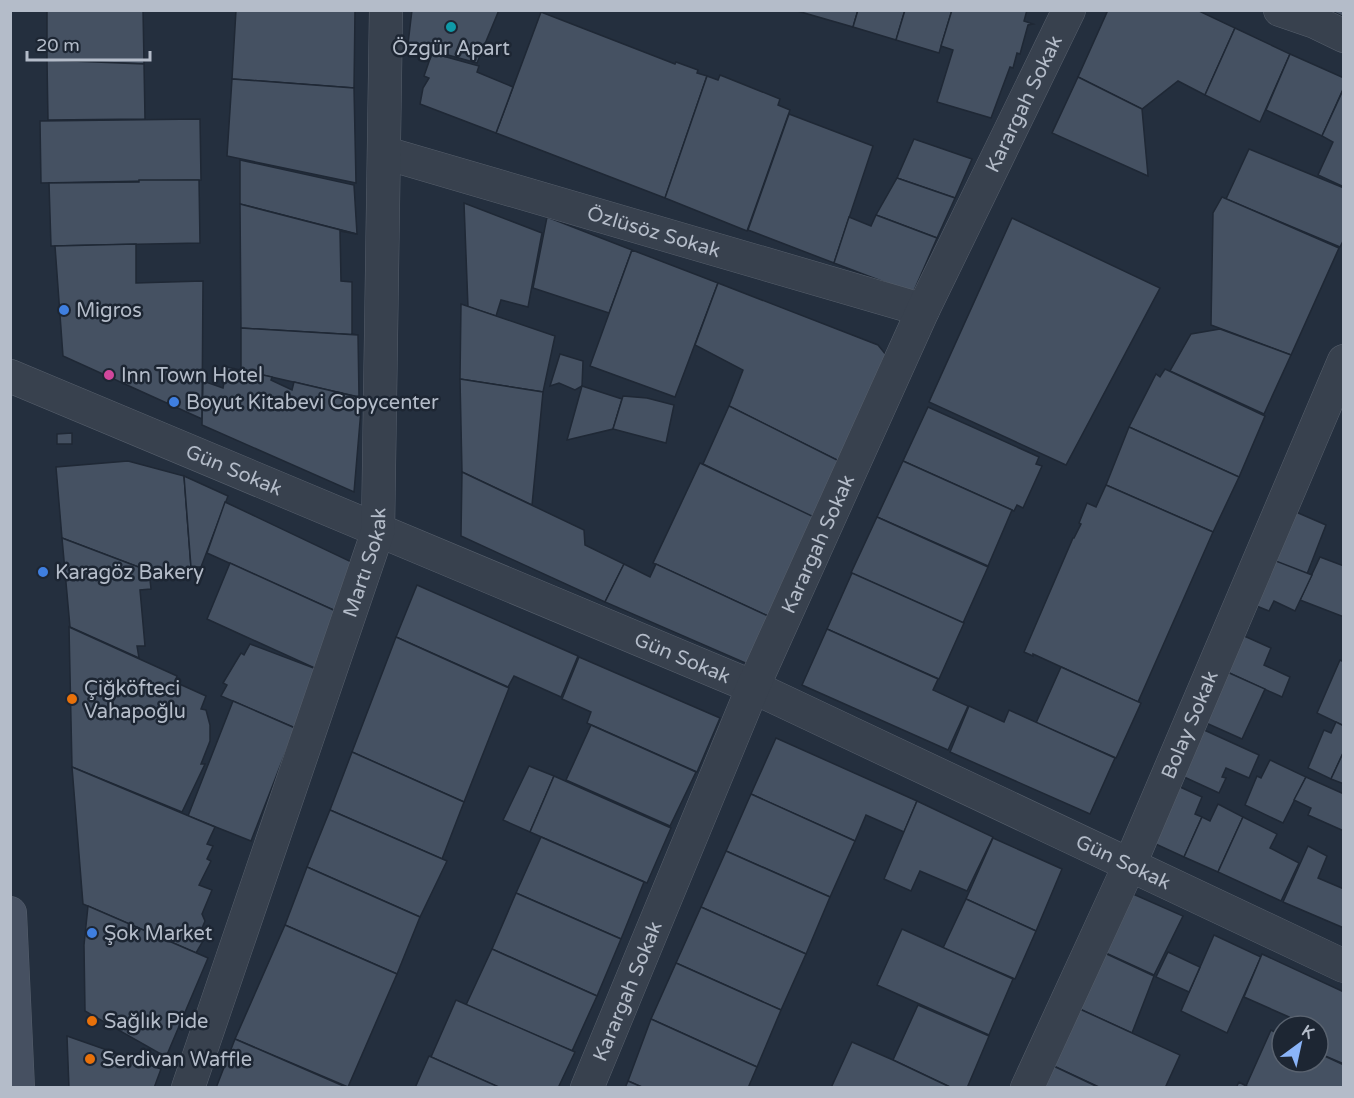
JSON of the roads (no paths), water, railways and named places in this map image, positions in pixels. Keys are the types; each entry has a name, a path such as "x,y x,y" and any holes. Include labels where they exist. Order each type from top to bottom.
{"main road":[{"path":"10,913 18,1088"}],"street":[{"name":"Martı Sokak","path":"188,1088 378,531 386,10"},
{"name":"Karargah Sokak","path":"587,1088 753,687 923,310 1069,10"},
{"path":"1280,10 1315,22 1344,36"},
{"name":"Özlüsöz Sokak","path":"385,153 923,310"},
{"name":"Bolay Sokak","path":"1027,1088 1130,864 1344,361"},
{"name":"Gün Sokak","path":"10,376 753,687 1344,966"}],"place":[{"name":"Özgür Apart","path":"451,27"},
{"name":"Migros","path":"64,310"},
{"name":"Inn Town Hotel","path":"109,375"},
{"name":"Boyut Kitabevi Copycenter","path":"174,402"},
{"name":"Karagöz Bakery","path":"43,572"},
{"name":"Çiğköfteci Vahapoğlu","path":"72,699"},
{"name":"Şok Market","path":"92,933"},
{"name":"Sağlık Pide","path":"92,1021"},
{"name":"Serdivan Waffle","path":"90,1059"}]}
